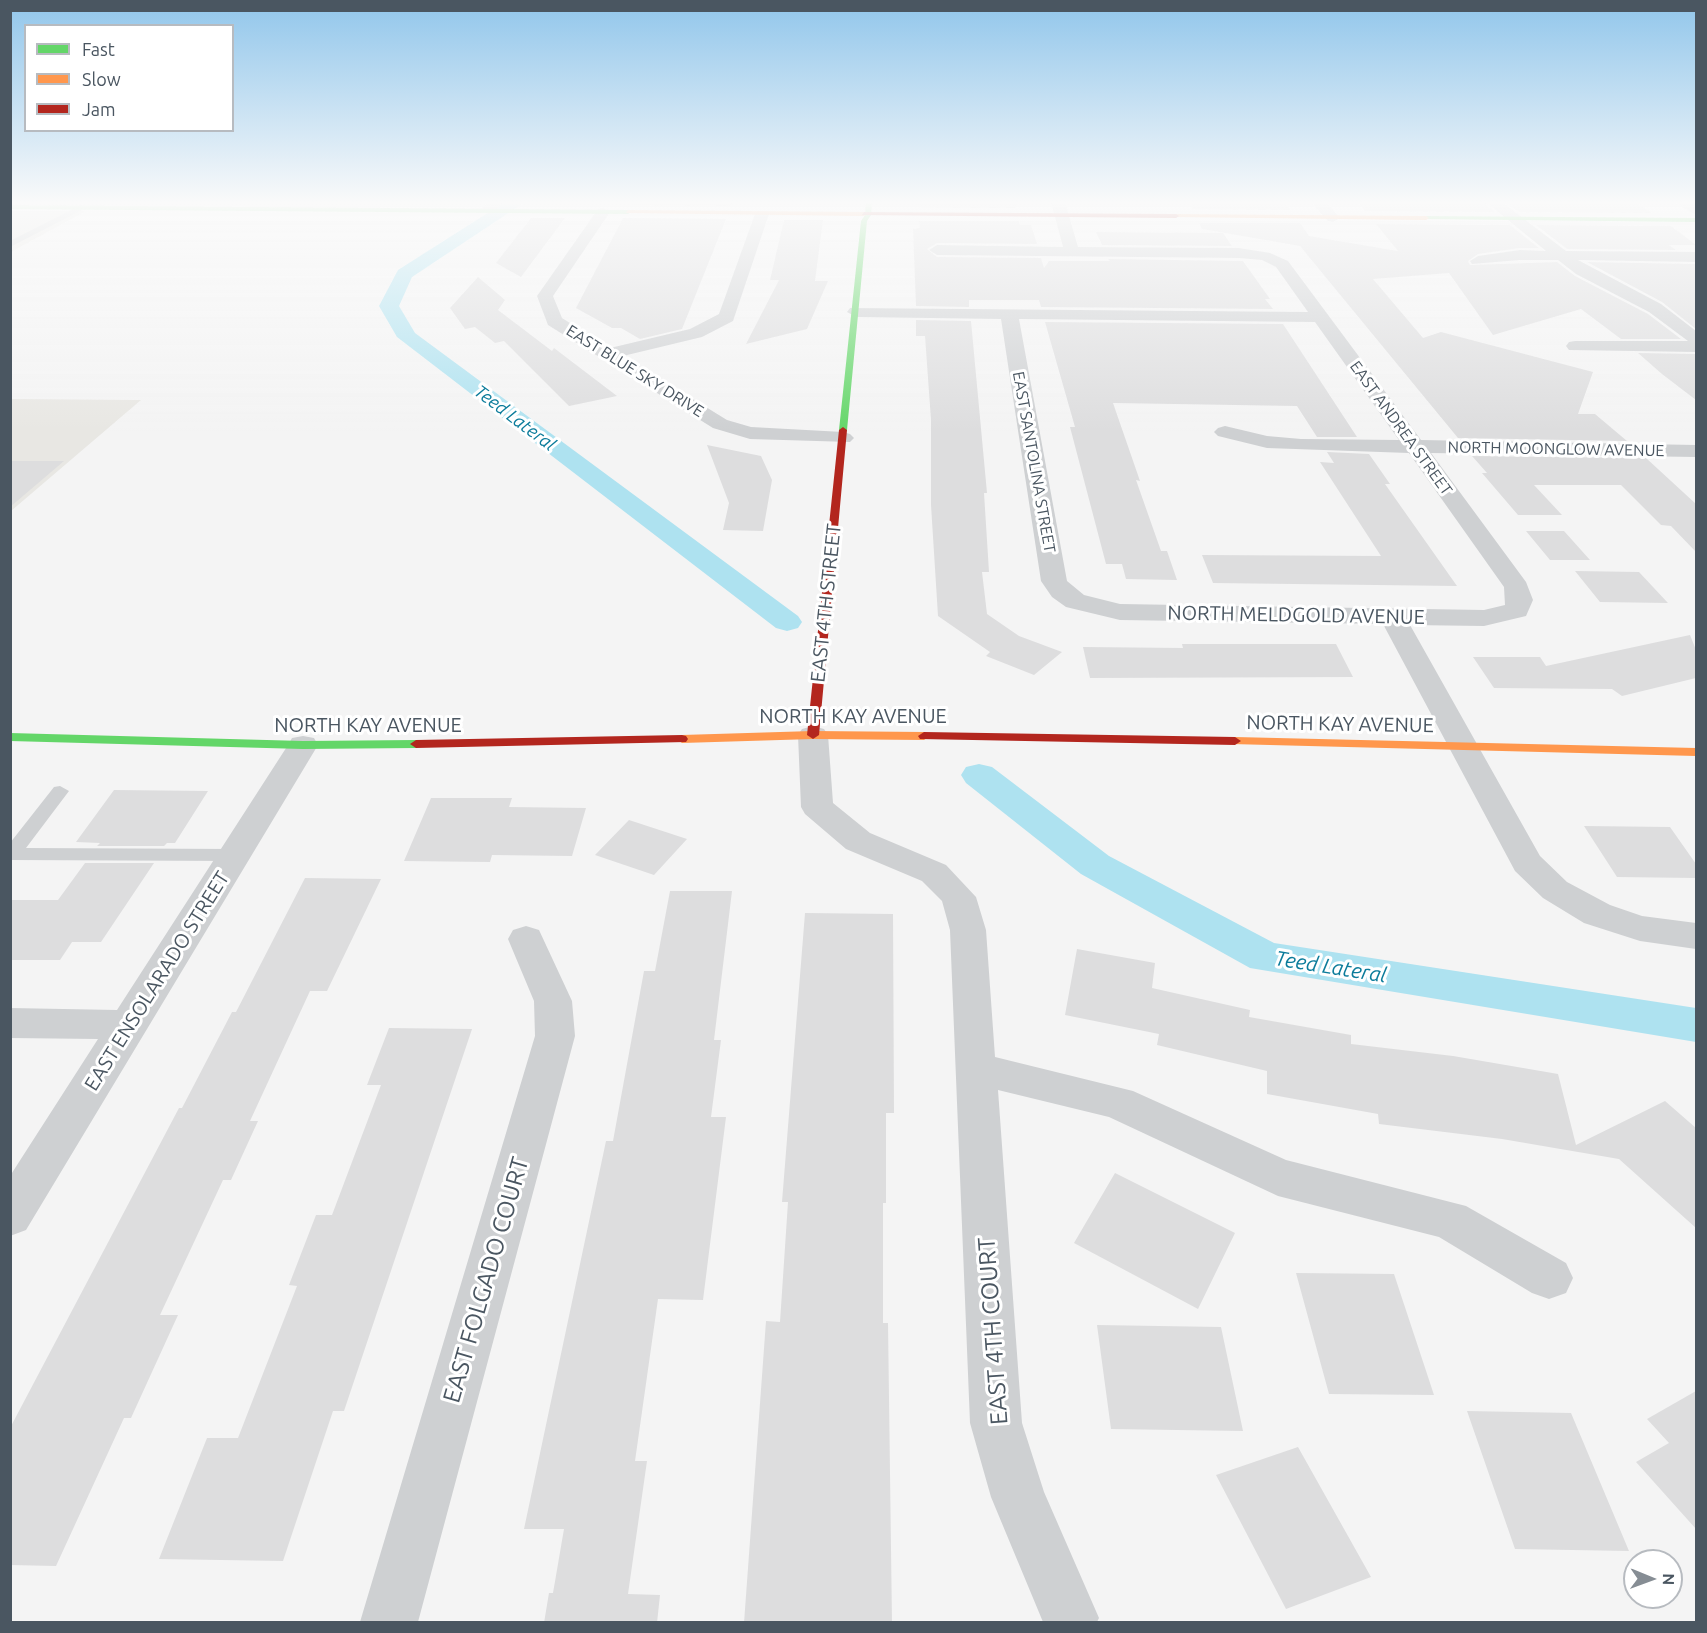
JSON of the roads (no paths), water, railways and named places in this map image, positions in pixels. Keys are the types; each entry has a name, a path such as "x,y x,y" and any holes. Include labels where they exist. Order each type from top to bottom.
{"street":[{"name":"EAST BLUE SKY DRIVE","path":"557,278 545,296 554,321 720,424 750,433 843,438"},
{"path":"607,354 696,333 727,317 740,278"},
{"name":"EAST 4TH STREET","path":"859,278 813,735 816,807 858,841 934,873 958,897 968,930 975,1068"},
{"name":"EAST ANDREA STREET","path":"1292,278 1517,587 1520,600 1517,610"},
{"path":"1594,278 1655,308 1696,339"},
{"path":"856,312 1321,317"},
{"name":"EAST SANTOLINA STREET","path":"1009,313 1054,581 1061,591 1075,601"},
{"path":"1575,346 1696,348"},
{"name":"NORTH MOONGLOW AVENUE","path":"1225,432 1284,444 1694,453"},
{"name":"NORTH MELDGOLD AVENUE","path":"1075,601 1120,612 1484,618 1517,610"},
{"path":"1392,617 1527,863 1555,890 1597,914 1640,928 1696,936"},
{"name":"NORTH KAY AVENUE","path":"10,737 303,746 526,744 813,735 1021,736 1696,752"},
{"name":"EAST ENSOLARADO STREET","path":"10,1216 303,746"},
{"name":"EAST FOLGADO COURT","path":"389,1623 555,1036 553,1001 526,939"},
{"path":"10,1023 129,1025"},
{"path":"975,1068 1119,1103 1278,1177 1450,1220 1549,1278"},
{"name":"EAST 4TH COURT","path":"975,1068 996,1423 1018,1497 1070,1618"}],"lane":[{"path":"11,854 60,791"},
{"path":"11,854 235,855"}],"waterway":[{"name":"Teed Lateral","path":"402,278 389,306 407,337 787,622"},
{"name":"Teed Lateral","path":"979,775 1095,865 1265,957 1696,1025"}]}
